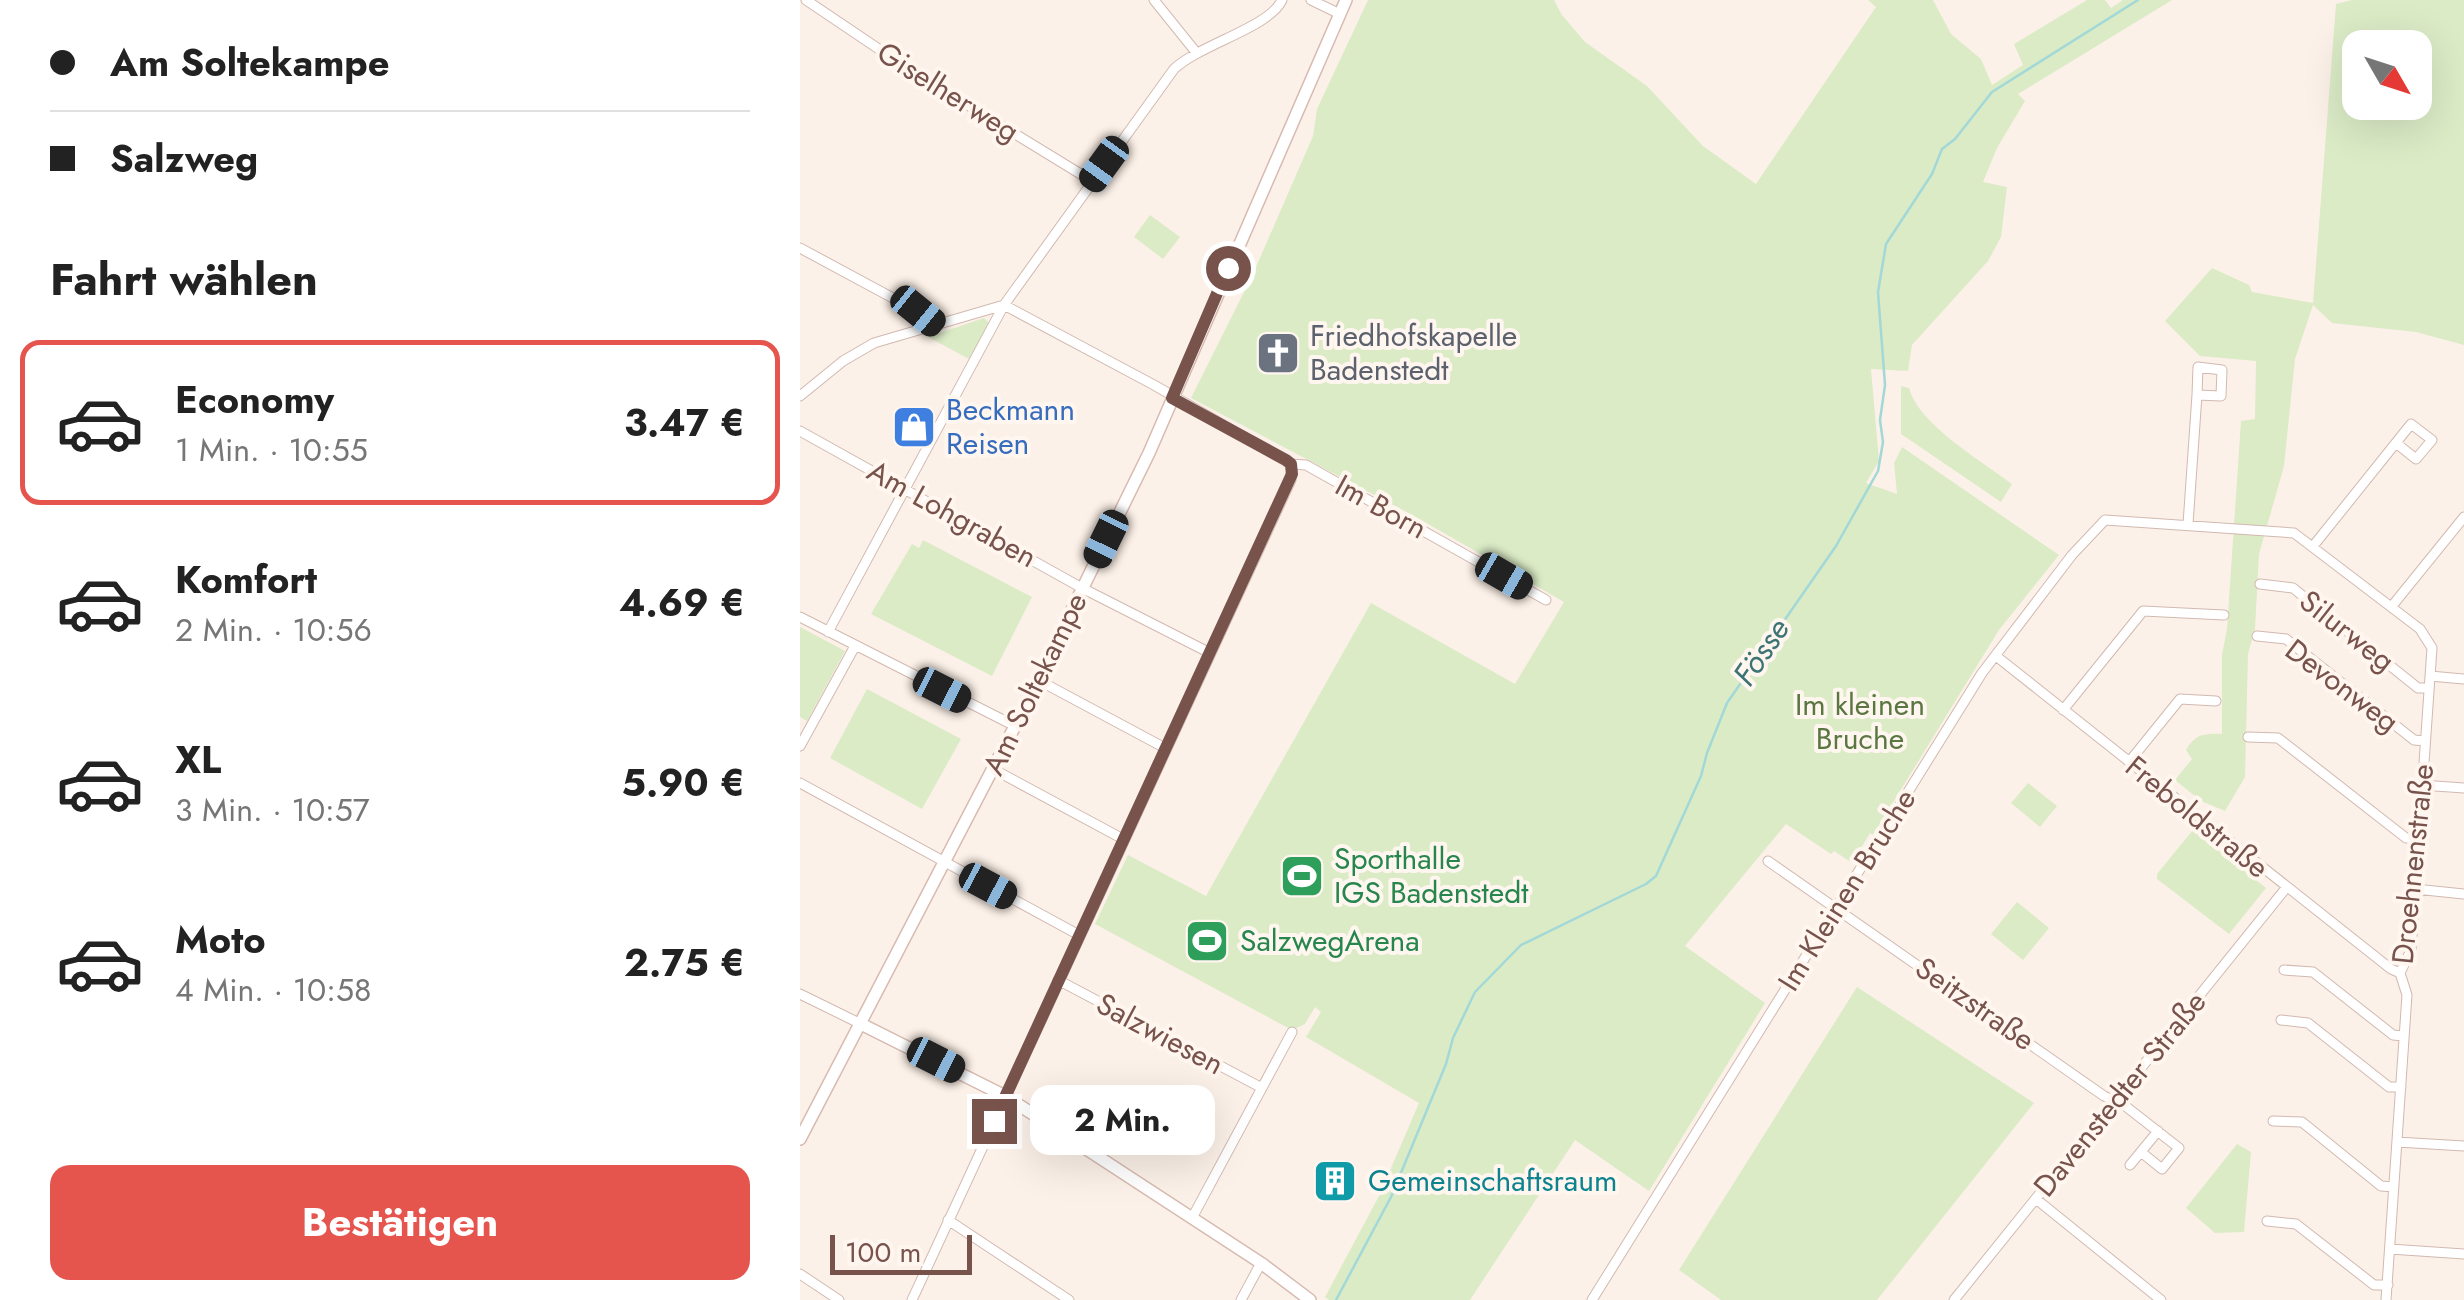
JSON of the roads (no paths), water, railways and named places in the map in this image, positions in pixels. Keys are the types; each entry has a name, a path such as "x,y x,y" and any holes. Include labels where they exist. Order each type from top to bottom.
{"street":[{"name":"Giselherweg","path":"806,0 904,66 1092,181"},
{"path":"1154,0 1195,51"},
{"path":"828,632 1004,305 1092,181 1174,69 1195,51 1272,16 1282,0"},
{"path":"1311,0 1340,14"},
{"name":"Am Soltekampe","path":"800,1138 1038,680 1172,398 1346,0"},
{"path":"800,248 918,311 934,324"},
{"path":"800,396 858,351 1004,305"},
{"name":"Im Born","path":"1004,305 1291,464 1306,465 1546,600"},
{"path":"2188,524 2197,395"},
{"name":"Am Lohgraben","path":"800,431 1082,588 1210,653"},
{"path":"2314,545 2396,442"},
{"path":"912,1300 1290,480 1291,464"},
{"name":"Im Kleinen Bruche","path":"1592,1300 1982,673 2098,523 2116,518 2254,528"},
{"path":"2392,606 2464,518"},
{"name":"Droehnenstraße","path":"2254,528 2294,532 2314,545 2392,606 2428,639 2432,648 2411,950 2400,972 2407,994 2386,1300"},
{"name":"Silurweg","path":"2260,584 2293,588 2418,688 2429,688"},
{"path":"2063,710 2142,611 2224,614"},
{"path":"800,617 1015,726"},
{"name":"Devonweg","path":"2257,636 2286,639 2414,740 2424,741"},
{"path":"800,746 855,646"},
{"name":"Freboldstraße","path":"1996,656 2390,970 2400,972"},
{"path":"2430,676 2464,679"},
{"path":"1038,680 1166,748"},
{"path":"2129,762 2180,698 2216,701"},
{"path":"2248,737 2278,738 2406,838 2418,839"},
{"path":"992,769 1123,839"},
{"path":"800,783 1079,935"},
{"path":"2422,785 2464,788"},
{"name":"Seitzstraße","path":"1768,860 2158,1131"},
{"name":"Davenstedter Straße","path":"1954,1300 2286,888"},
{"path":"2416,888 2464,894"},
{"path":"2284,970 2313,972 2393,1035 2404,1036"},
{"name":"Salzwiesen","path":"1058,980 1262,1088"},
{"path":"800,994 1005,1096 1261,1263 1310,1300"},
{"path":"2281,1020 2308,1023 2389,1087 2400,1088"},
{"path":"1192,1218 1292,1032"},
{"path":"2273,1121 2302,1122 2381,1186 2394,1187"},
{"path":"2130,1165 2158,1131 2179,1148 2162,1169 2141,1152"},
{"path":"2397,1142 2464,1146"},
{"path":"2036,1199 2157,1299"},
{"path":"948,1220 1069,1300"},
{"path":"2267,1222 2296,1224 2374,1285 2388,1285"},
{"path":"2390,1248 2464,1254"},
{"path":"1240,1300 1261,1263"},
{"path":"800,1274 839,1300"}],"waterway":[{"name":"Fösse","path":"1336,1300 1391,1197 1475,992 1521,945 1656,876 1701,776 1727,703 1836,546 1878,471 1885,385 1878,292 1886,244 1932,174 1942,149 1955,139 1992,92 2138,0"}],"place":[{"name":"Friedhofskapelle Badenstedt","path":"1278,353"},
{"name":"Beckmann Reisen","path":"914,427"},
{"name":"Sporthalle IGS Badenstedt","path":"1302,876"},
{"name":"SalzwegArena","path":"1207,941"},
{"name":"Gemeinschaftsraum","path":"1335,1181"}],"park label":[{"name":"Im kleinen Bruche","path":"1860,722"}]}
